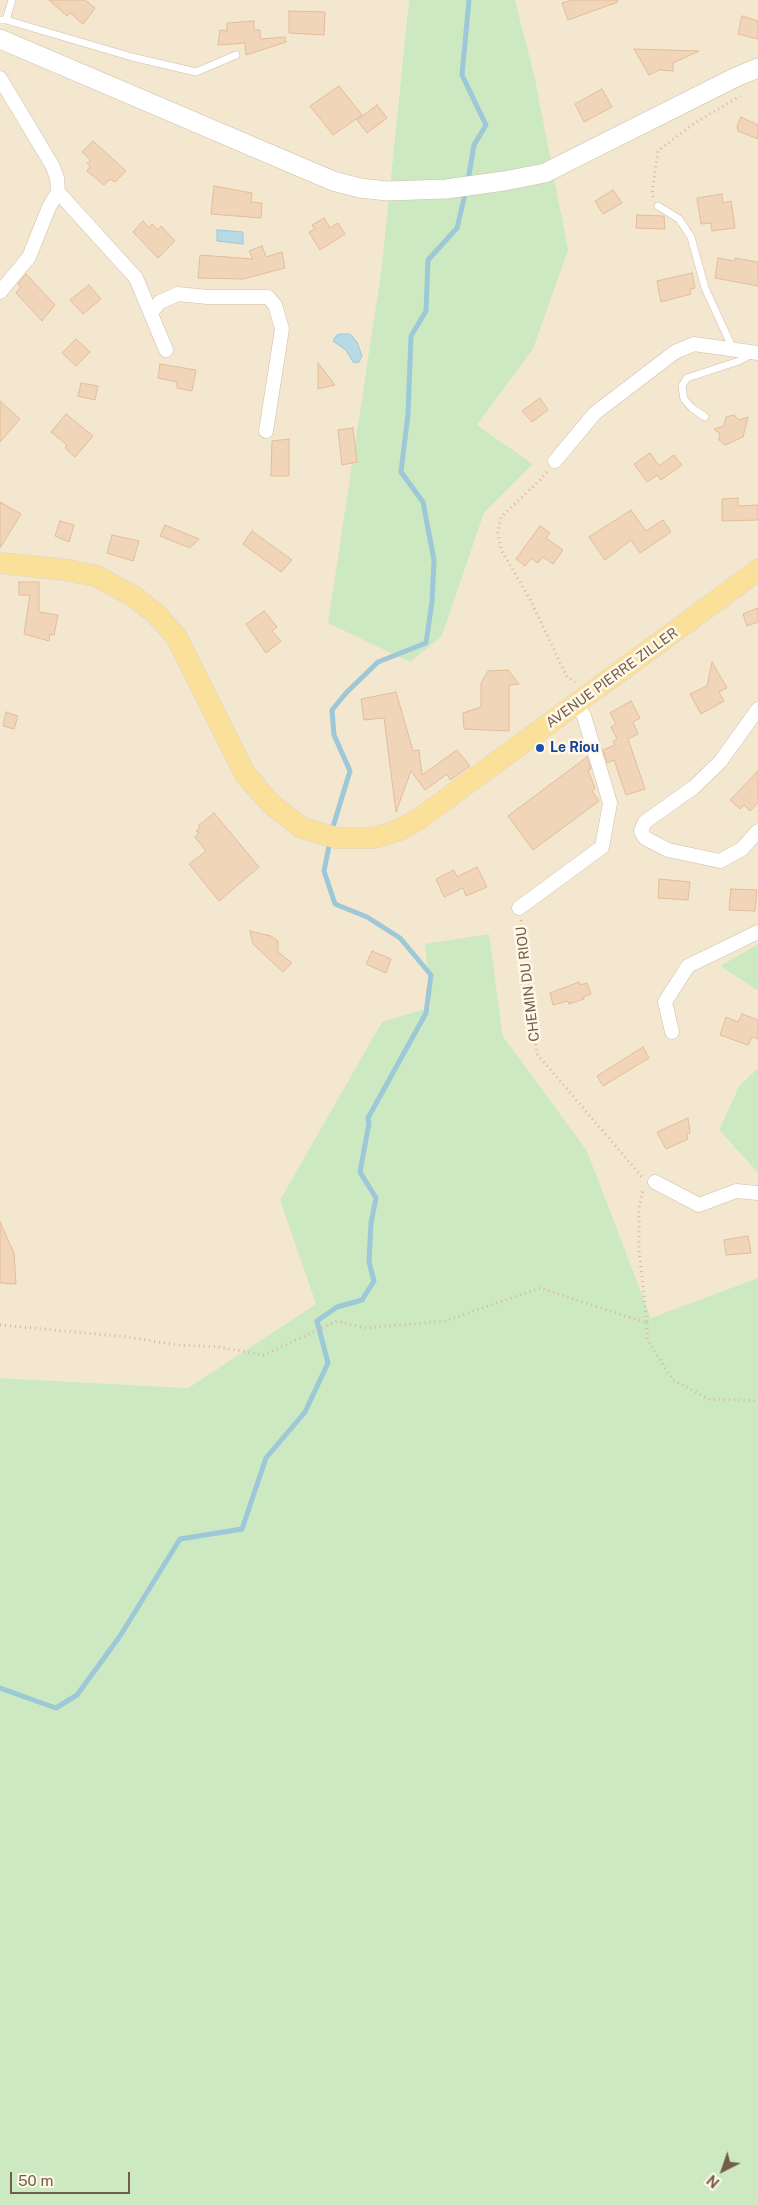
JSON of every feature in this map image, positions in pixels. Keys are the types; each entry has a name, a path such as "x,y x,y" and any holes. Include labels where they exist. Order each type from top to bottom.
{"main road":[{"path":"0,39 333,181 360,188 407,191 470,186 531,176 569,162 727,81 758,68"},
{"path":"0,563 30,568"},
{"name":"AVENUE PIERRE ZILLER","path":"30,568 67,570 96,576 133,596 155,613 176,636 245,774 270,803 302,828 336,838 373,838 397,831 419,819 577,705 758,570"}],"street":[{"path":"0,78 52,165 57,178 58,192 49,207 29,257 2,285"},
{"path":"58,192 136,278 166,350"},
{"path":"151,312 160,302 178,294 208,297 268,297 275,304 282,329 266,431"},
{"path":"555,460 596,414 674,352 694,344 756,353"},
{"path":"0,573 30,568"},
{"name":"CHEMIN DU RIOU","path":"519,908 602,847 610,803 584,716 577,705"},
{"path":"758,709 720,762 694,787 645,822 641,831 645,838 668,850 720,861 742,849 758,831"},
{"path":"672,1032 666,1002 688,966 758,932"},
{"path":"650,1181 699,1205 736,1191 758,1193"}],"lane":[{"path":"12,0 3,20 132,57 196,72 236,55"},
{"path":"658,206 679,219 691,237 705,288 733,349"},
{"path":"705,417 692,408 684,399 682,386 687,378 739,361 756,353"}],"path":[{"path":"658,206 652,193 658,151 692,124 742,95"},
{"path":"555,460 540,480 501,517 498,533 501,550 530,599 567,677 573,682 577,682"},
{"name":"CHEMIN DU RIOU","path":"519,908 537,1054 650,1181"},
{"path":"650,1181 639,1208 639,1250 647,1339 673,1380 709,1399 758,1401"},
{"path":"0,1325 128,1337 177,1345 218,1347 264,1355 337,1321 366,1328 445,1321 540,1288 646,1323"}],"shaded area":[{"path":"0,0 409,0 381,273 442,636 484,513 533,464 477,425 533,349 534,74 515,0 758,0 758,944 720,966 758,991 758,1068 739,1086 719,1130 758,1173 758,1278 651,1319 587,1152 503,1036 489,934 431,1007 382,1023 280,1200 317,1304 188,1388 0,1378"}],"green space":[{"path":"409,0 515,0 534,74 568,250 533,349 477,425 533,464 484,513 442,636 410,662 328,623 381,273"},
{"path":"489,934 503,1036 587,1151 651,1318 758,1278 758,2205 0,2205 0,1378 188,1388 316,1304 280,1200 382,1022 431,1007 425,944"},
{"path":"758,944 758,991 720,966"},
{"path":"758,1068 758,1173 719,1130 739,1086"}],"water":[{"path":"217,230 243,232 243,244 217,241"},
{"path":"350,334 357,342 362,356 358,363 353,362 346,350 333,341 337,335"}],"building":[{"path":"49,0 85,0 95,8 83,24 70,13 67,16"},
{"path":"572,0 617,0 618,2 568,20 562,3"},
{"path":"289,11 325,12 324,35 289,33"},
{"path":"742,16 758,21 758,39 738,34"},
{"path":"254,21 254,30 260,30 260,39 285,37 286,42 246,55 245,43 218,45 220,30 227,31 227,23"},
{"path":"634,49 699,51 673,63 673,71 659,70 649,75"},
{"path":"339,86 362,115 333,135 310,106"},
{"path":"602,89 612,107 584,122 575,104"},
{"path":"377,105 387,118 367,133 357,120"},
{"path":"741,117 758,125 758,139 738,131 737,126"},
{"path":"93,141 126,171 115,182 110,179 104,185 87,171 90,166 87,163 91,160 82,152"},
{"path":"214,186 252,193 251,202 262,203 261,218 211,214"},
{"path":"613,190 622,203 603,214 595,201"},
{"path":"722,194 723,203 731,201 735,228 712,231 711,223 701,224 697,198"},
{"path":"637,215 664,216 665,229 636,228"},
{"path":"324,218 330,228 338,223 345,234 320,250 309,232 315,229 312,225"},
{"path":"143,221 149,228 152,224 158,230 161,226 175,241 158,258 133,232"},
{"path":"262,246 266,257 282,252 285,268 243,279 198,278 200,255 253,259 249,251"},
{"path":"718,258 735,261 735,258 758,262 758,286 715,278"},
{"path":"692,273 695,288 690,289 691,294 661,302 657,281"},
{"path":"26,274 55,305 42,321 16,293 21,287 18,284"},
{"path":"89,285 101,299 83,314 70,300"},
{"path":"76,339 90,352 76,366 62,353"},
{"path":"318,363 335,385 318,389"},
{"path":"160,364 196,370 192,391 177,388 177,382 158,378"},
{"path":"81,383 98,386 95,400 78,396"},
{"path":"540,398 548,410 532,422 522,411"},
{"path":"0,401 20,419 0,442"},
{"path":"66,414 93,436 75,457 65,448 67,445 51,432"},
{"path":"734,415 739,420 748,417 743,437 725,445 719,440 720,434 714,429 724,426 726,417"},
{"path":"353,428 357,462 342,465 338,430"},
{"path":"289,439 289,476 271,476 272,441"},
{"path":"650,453 659,466 674,455 682,465 661,480 657,475 647,482 634,464"},
{"path":"738,498 738,506 758,505 758,520 722,521 722,499"},
{"path":"0,502 21,514 0,548"},
{"path":"631,510 646,531 663,520 671,532 640,553 631,540 605,560 589,537"},
{"path":"60,521 74,525 69,542 55,536"},
{"path":"165,525 199,539 190,548 160,536"},
{"path":"540,526 550,533 546,538 563,550 553,564 543,557 538,563 531,558 525,566 516,559"},
{"path":"252,531 292,560 281,572 243,544"},
{"path":"112,535 139,541 133,561 107,553"},
{"path":"19,582 39,582 39,612 58,615 54,635 50,634 49,641 24,634 30,595 19,595"},
{"path":"758,608 758,622 747,626 743,614"},
{"path":"264,611 277,627 272,631 281,641 266,653 246,624"},
{"path":"712,662 727,688 719,692 724,701 701,714 690,694 707,686"},
{"path":"508,670 519,684 509,685 509,731 464,729 463,713 481,707 481,683 488,671"},
{"path":"396,692 413,751 419,750 422,775 457,750 470,766 450,780 447,774 425,790 411,771 396,812 384,718 364,720 361,699"},
{"path":"631,701 640,718 633,722 638,734 628,739 645,789 626,795 614,760 607,763 603,750 615,745 613,741 617,739 611,727 616,724 610,713"},
{"path":"6,712 18,716 14,729 3,726"},
{"path":"587,757 591,769 588,770 595,788 592,791 599,801 533,850 508,816"},
{"path":"758,771 758,803 750,811 744,805 740,809 730,800"},
{"path":"214,813 259,867 219,901 189,864 206,851 195,837 199,833 196,831 200,828 198,826"},
{"path":"477,867 487,887 466,896 463,888 444,897 436,879 454,870 457,877"},
{"path":"659,879 690,882 688,900 658,898"},
{"path":"731,889 757,890 755,911 729,910"},
{"path":"250,931 271,936 278,941 278,952 292,963 283,972 253,944"},
{"path":"372,951 391,959 386,973 366,964"},
{"path":"579,982 580,985 587,983 591,994 583,997 584,999 569,1004 568,1001 553,1005 550,993"},
{"path":"742,1014 758,1020 758,1039 752,1037 748,1045 720,1035 726,1017 738,1022"},
{"path":"643,1047 649,1058 603,1086 597,1076"},
{"path":"688,1118 690,1133 687,1134 688,1139 666,1149 657,1132"},
{"path":"0,1222 14,1253 16,1284 0,1283"},
{"path":"748,1236 751,1253 726,1255 724,1240"}],"waterway":[{"path":"468,181 474,145 486,125 462,75 469,0"},
{"path":"332,830 350,771 334,735 332,710 346,693 378,662 426,643 432,602 434,560 423,502 401,472 408,414 411,336 426,311 428,260 457,228 466,190"},
{"path":"0,1688 56,1708 77,1695 120,1636 180,1539 242,1529 266,1458 305,1412 328,1363 317,1321 337,1307 362,1300 374,1281 369,1262 371,1223 376,1198 360,1172 369,1123 368,1118 426,1013 431,975 400,938 367,917 335,904 324,871 330,841"}],"place":[{"name":"Le Riou","path":"540,748"}]}
